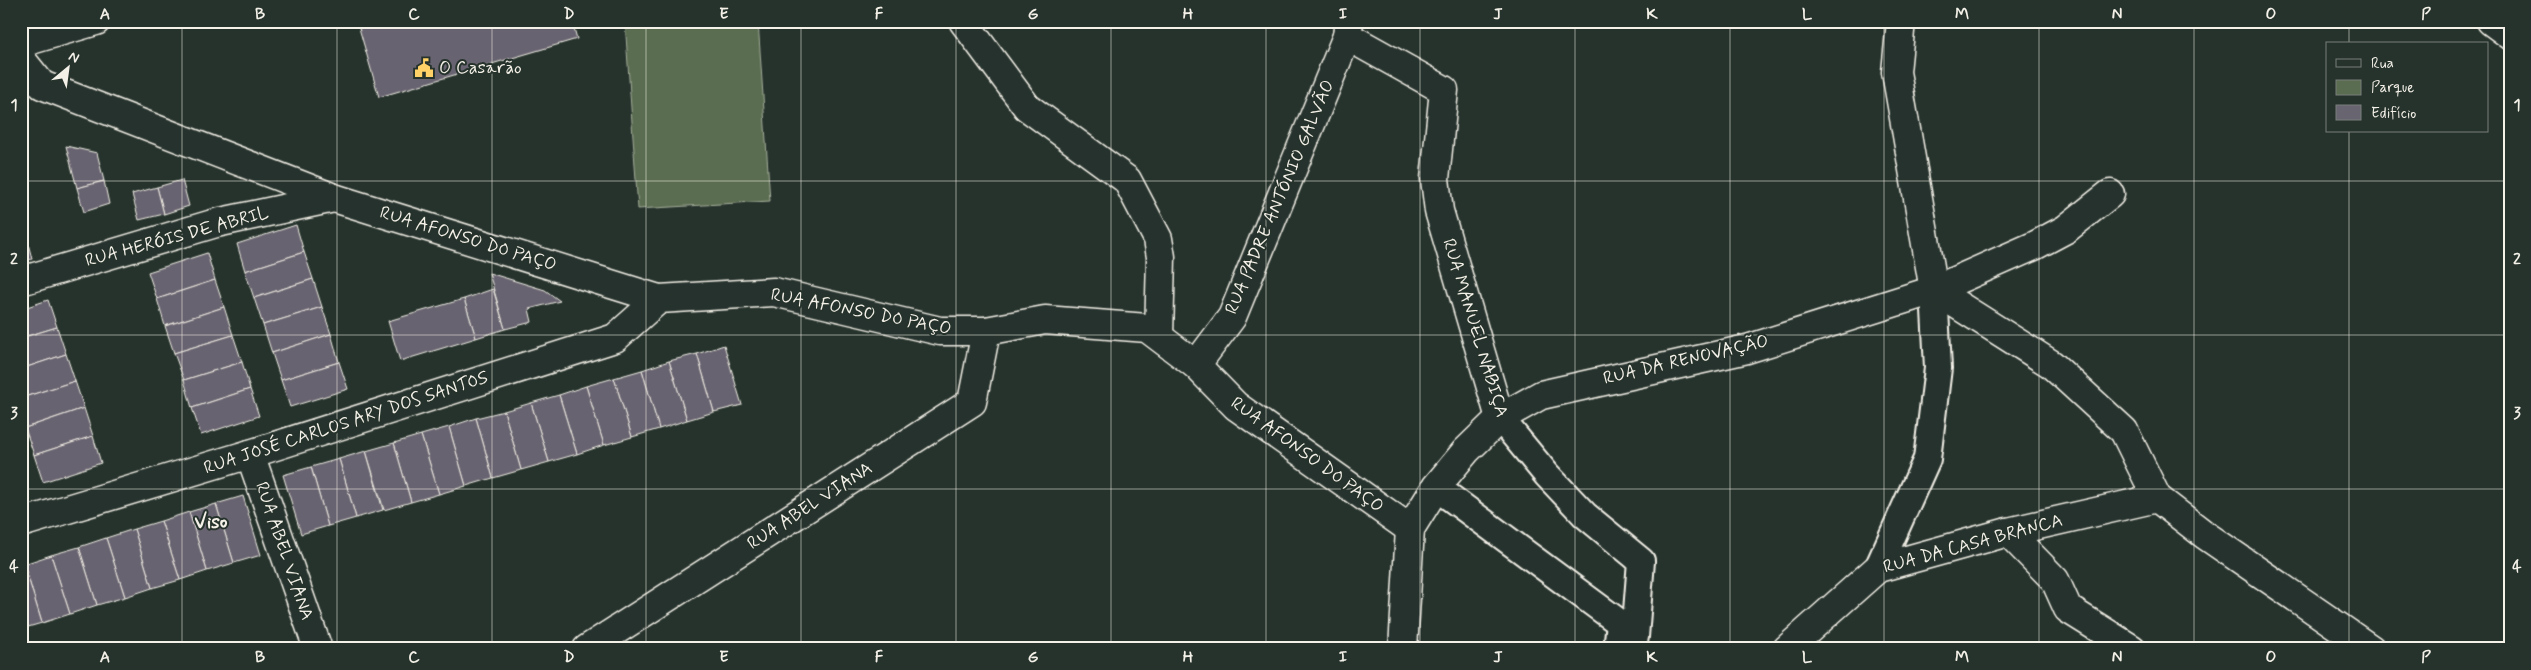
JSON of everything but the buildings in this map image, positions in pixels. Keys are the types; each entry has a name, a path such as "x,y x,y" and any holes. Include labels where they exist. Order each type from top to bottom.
{"street":[{"path":"21,44 96,21"},
{"path":"964,21 1027,107 1127,180 1158,239 1161,257 1159,336"},
{"path":"1878,568 1927,459 1938,368 1934,290 1896,72 1901,21"},
{"path":"2491,21 2510,35"},
{"name":"RUA PADRE ANTÓNIO GALVÃO","path":"1196,365 1232,317 1348,29"},
{"name":"RUA MANUEL NABIÇA","path":"1348,29 1444,90 1435,179 1439,211 1500,418 1546,475 1585,515 1641,561 1635,637 1627,649"},
{"name":"RUA AFONSO DO PAÇO","path":"21,59 42,86 334,198 659,299 774,292 940,331 986,331 1045,320 1147,328 1196,365 1236,406 1410,530"},
{"name":"RUA DA RENOVAÇÃO","path":"1403,649 1410,530 1436,487 1466,451 1500,418 1541,394 1747,349 1934,290 2042,242 2066,229 2110,194"},
{"name":"RUA HERÓIS DE ABRIL","path":"21,281 216,224 334,198"},
{"path":"1934,290 2052,364 2124,431 2157,498 2205,535 2371,649"},
{"name":"RUA JOSÉ CARLOS ARY DOS SANTOS","path":"21,523 250,454 615,338 659,299"},
{"name":"RUA ABEL VIANA","path":"586,649 972,402 986,331"},
{"name":"RUA ABEL VIANA","path":"250,454 318,649"},
{"path":"1436,487 1620,623 1617,649"},
{"name":"RUA DA CASA BRANCA","path":"1787,649 1878,568 2008,532 2157,498"},
{"path":"2008,532 2055,580 2068,609 2132,649"}],"green space":[{"path":"625,21 758,21 770,201 638,209"}],"place":[{"name":"O Casarão","path":"424,68"}],"district":[{"name":"Viso","path":"211,522"}]}
